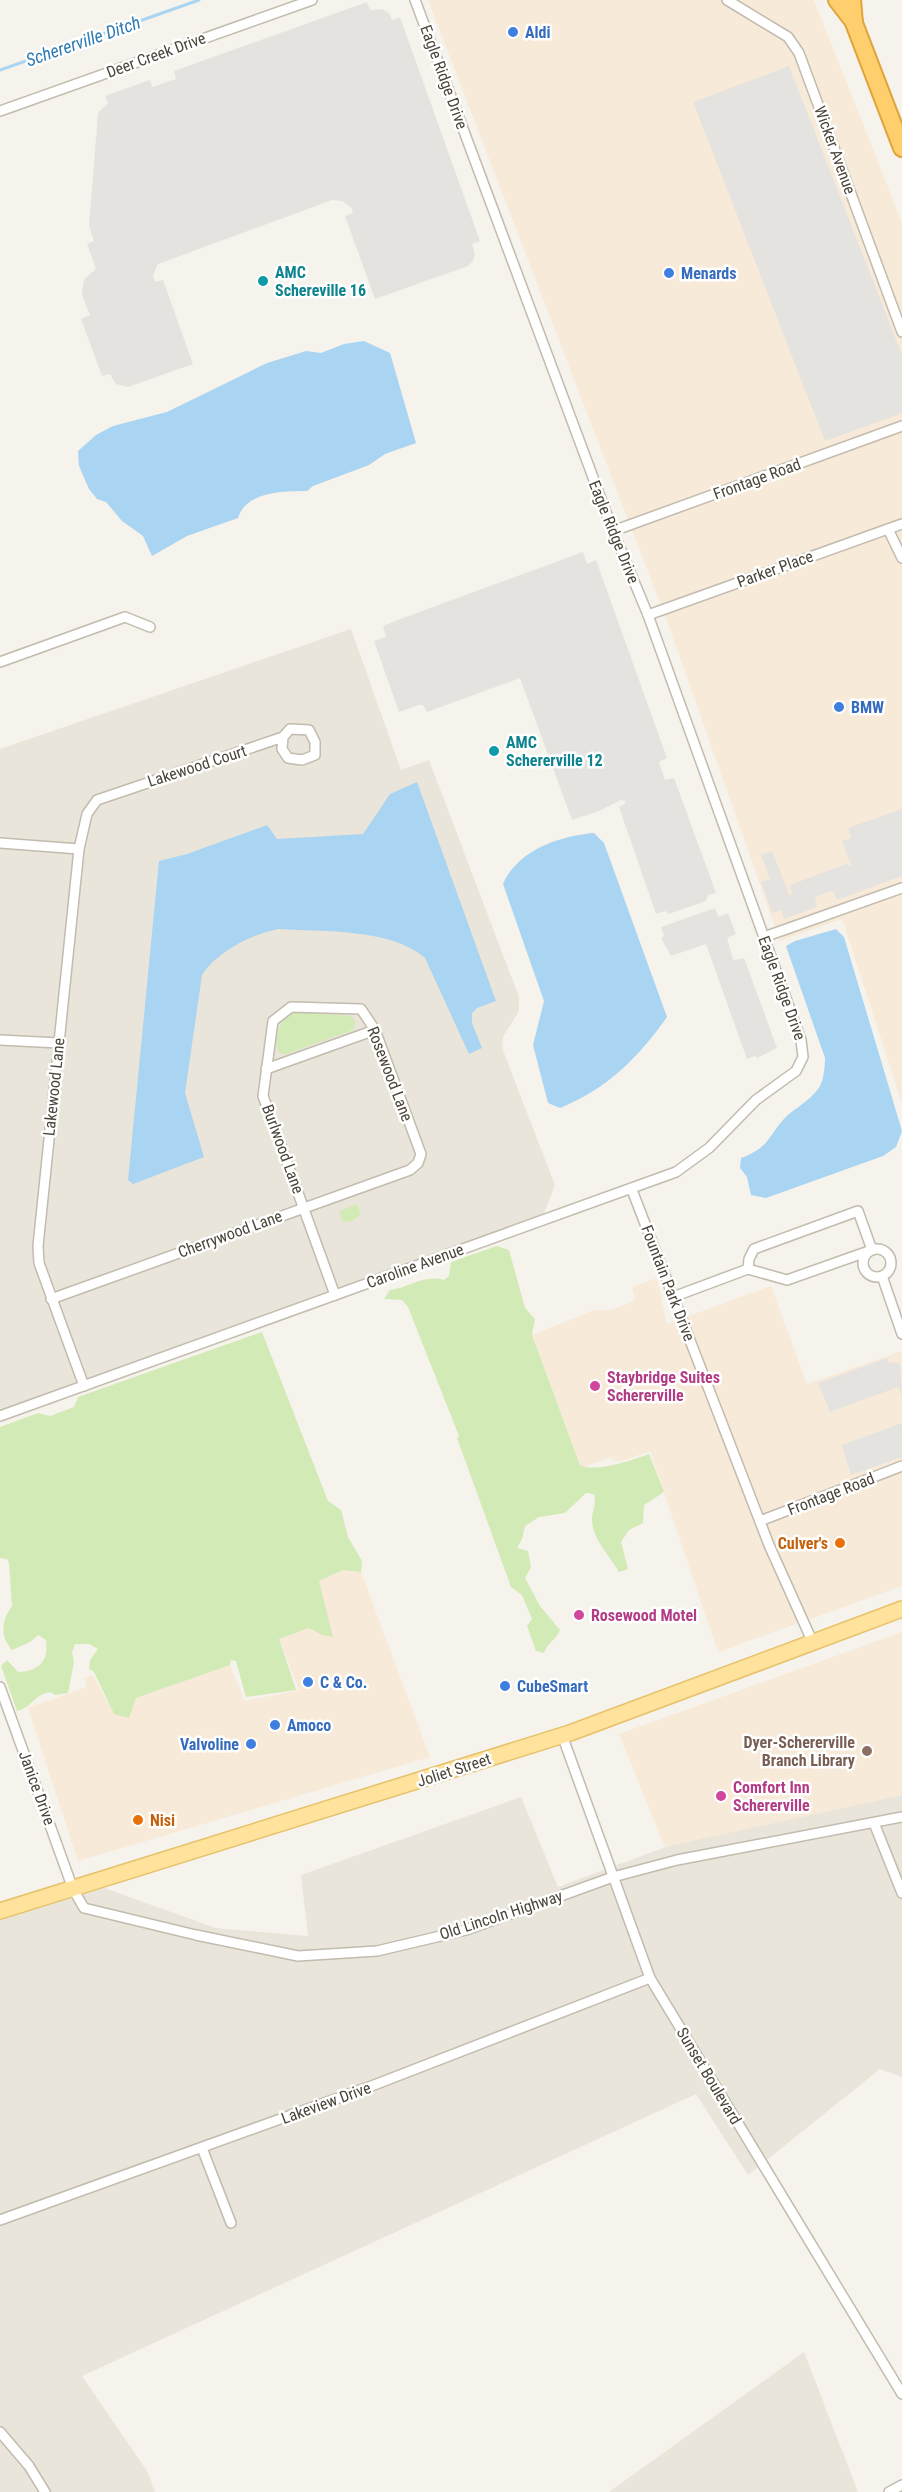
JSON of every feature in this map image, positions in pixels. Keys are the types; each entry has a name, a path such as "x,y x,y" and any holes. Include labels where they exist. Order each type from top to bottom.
{"highway":[{"path":"837,0 854,23 902,148"},
{"path":"852,0 854,23"}],"main road":[{"name":"Joliet Street","path":"0,1911 562,1736 902,1609"}],"street":[{"name":"Deer Creek Drive","path":"0,111 312,0"},
{"name":"Eagle Ridge Drive","path":"415,0 613,531 648,615 801,1040 803,1057 801,1066"},
{"name":"Wicker Avenue","path":"727,0 788,37 799,53 902,332"},
{"name":"Frontage Road","path":"613,531 902,426"},
{"name":"Parker Place","path":"648,615 902,524"},
{"path":"888,529 902,558"},
{"path":"0,662 126,617 150,627"},
{"name":"Lakewood Court","path":"111,794 283,737"},
{"name":"Lakewood Lane","path":"84,1386 39,1263 38,1246 79,849 87,814 98,800 111,794"},
{"path":"0,843 79,849"},
{"path":"764,937 902,888"},
{"name":"Rosewood Lane","path":"291,1006 361,1009 375,1030 421,1155 418,1163 410,1170"},
{"name":"Burlwood Lane","path":"291,1006 273,1021 263,1096 335,1295"},
{"path":"266,1069 375,1030"},
{"path":"0,1040 59,1043"},
{"name":"Caroline Avenue","path":"0,1416 632,1190 676,1172 709,1148 756,1100 801,1066"},
{"name":"Cherrywood Lane","path":"51,1299 410,1170"},
{"name":"Fountain Park Drive","path":"632,1190 760,1521 813,1643"},
{"path":"673,1297 748,1269 787,1280 870,1251 881,1249 890,1258 889,1271 882,1276 872,1277 865,1271 863,1262 870,1251 858,1211 754,1248 748,1269"},
{"path":"882,1276 902,1334"},
{"name":"Frontage Road","path":"760,1521 902,1467"},
{"name":"Janice Drive","path":"0,1686 73,1889"},
{"name":"Sunset Boulevard","path":"562,1736 650,1978 902,2394"},
{"name":"Old Lincoln Highway","path":"73,1889 84,1908 92,1911 298,1956 377,1951 466,1930 613,1877 676,1860 902,1817"},
{"path":"874,1823 902,1893"},
{"name":"Lakeview Drive","path":"0,2220 369,2088 650,1978"},
{"path":"202,2148 231,2223"},
{"path":"0,2432 29,2466 45,2492"},
{"path":"889,2492 902,2485"}],"shaded area":[{"path":"428,0 814,0 902,223 902,1103 842,919 780,941 667,621"},
{"path":"367,2 370,10 382,9 389,13 392,20 400,17 480,241 472,244 475,254 473,261 468,266 375,299 345,216 353,213 351,207 342,201 332,200 158,264 153,275 155,282 163,280 193,364 128,387 116,384 110,374 102,376 81,319 90,315 82,295 84,279 96,269 87,244 94,241 89,226 98,113 108,103 105,96 150,80 152,87 176,79 174,71"},
{"path":"789,66 902,355 902,413 825,441 693,102"},
{"path":"583,552 587,564 596,560 667,758 659,762 665,780 674,778 716,893 708,895 706,901 669,914 665,911 656,914 619,807 625,804 625,801 621,800 599,811 572,820 520,678 427,712 423,705 419,705 399,712 374,641 386,637 383,626"},
{"path":"351,629 401,770 429,760 519,997 519,1011 503,1037 502,1048 555,1185 541,1221 0,1416 0,749"},
{"path":"902,809 902,876 837,900 834,892 831,891 815,897 817,907 784,919 781,910 772,913 761,882 770,879 761,855 772,851 789,894 792,895 790,885 846,864 852,867 842,841 851,838 848,828"},
{"path":"715,908 718,917 728,913 736,934 727,938 733,959 744,958 777,1048 757,1058 755,1056 747,1059 706,944 671,956 661,938 664,936 661,927"},
{"path":"657,1278 667,1324 771,1286 807,1384 902,1351 902,1586 718,1652 650,1451 622,1461 613,1461 611,1457 584,1467 580,1465 532,1335 594,1310 612,1310 632,1302 635,1298 632,1287"},
{"path":"887,1358 889,1363 900,1364 902,1396 898,1387 830,1412 818,1383"},
{"path":"902,1423 902,1457 851,1475 842,1445"},
{"path":"343,1570 361,1572 430,1757 78,1861 28,1708 87,1687 84,1678 93,1675 114,1714 136,1698 230,1665 245,1701 299,1690 279,1639 309,1628 322,1635 319,1581"},
{"path":"902,1632 902,1795 665,1847 619,1734"},
{"path":"902,1795 902,2077 880,2069 748,2175 696,2094 82,2376 147,2471 155,2492 0,2492 0,1920 104,1888 216,1928 308,1936 301,1875 521,1797 558,1887 671,1845"},
{"path":"804,2352 858,2492 609,2492"}],"green space":[{"path":"293,1012 351,1016 356,1023 353,1030 283,1055 277,1050 278,1033 285,1018"},
{"path":"357,1204 361,1215 352,1221 343,1222 339,1211"},
{"path":"497,1246 509,1250 525,1308 535,1319 532,1335 580,1465 605,1467 649,1454 664,1492 644,1505 643,1523 629,1530 621,1542 628,1569 619,1572 593,1529 594,1494 586,1493 565,1513 539,1517 525,1526 517,1548 528,1551 531,1567 525,1578 540,1606 560,1630 544,1653 536,1651 527,1626 532,1619 522,1595 511,1587 457,1438 459,1436 408,1307 402,1300 384,1299 390,1290 423,1280 444,1280 449,1276 451,1262"},
{"path":"262,1332 328,1501 341,1510 348,1537 362,1561 361,1572 343,1570 319,1581 333,1637 322,1635 309,1628 279,1639 296,1690 246,1697 236,1661 231,1660 230,1665 136,1698 129,1718 114,1714 94,1672 89,1669 90,1660 98,1649 89,1644 75,1644 72,1652 74,1662 68,1693 44,1694 17,1711 1,1666 7,1660 18,1672 32,1670 41,1664 47,1647 46,1640 38,1635 30,1642 12,1650 5,1640 4,1623 12,1606 9,1563 7,1559 0,1558 0,1427 38,1413 50,1416 74,1407 78,1397"}],"water":[{"path":"364,341 390,353 416,443 385,454 369,465 313,486 307,491 267,494 249,502 242,509 238,518 187,536 152,556 143,536 122,521 106,502 97,499 89,489 79,466 78,451 96,435 113,426 167,412 267,363 306,351 321,353 344,344"},
{"path":"417,782 496,1001 477,1008 472,1013 472,1023 482,1048 469,1054 425,958 411,948 376,936 356,933 279,929 257,935 236,945 216,959 202,975 185,1093 204,1157 133,1184 128,1180 159,861 187,854 267,825 277,839 363,834 390,794"},
{"path":"594,833 604,843 667,1017 645,1046 620,1071 592,1092 560,1108 548,1103 533,1045 544,1001 503,884 519,862 541,847 567,837"},
{"path":"836,929 844,937 902,1131 896,1147 883,1156 766,1198 751,1195 747,1177 740,1168 741,1158 765,1144 782,1121 814,1094 820,1086 824,1072 825,1058 786,946 795,941"}],"waterway":[{"name":"Schererville Ditch","path":"0,70 199,0"}],"place":[{"name":"Aldi","path":"513,32"},
{"name":"Menards","path":"669,273"},
{"name":"AMC Schereville 16","path":"263,281"},
{"name":"BMW","path":"839,707"},
{"name":"AMC Schererville 12","path":"494,751"},
{"name":"Staybridge Suites Schererville","path":"595,1386"},
{"name":"Culver's","path":"840,1543"},
{"name":"Rosewood Motel","path":"579,1615"},
{"name":"C & Co.","path":"308,1682"},
{"name":"CubeSmart","path":"505,1686"},
{"name":"Amoco","path":"275,1725"},
{"name":"Valvoline","path":"251,1744"},
{"name":"Dyer-Schererville Branch Library","path":"867,1751"},
{"name":"Comfort Inn Schererville","path":"721,1796"},
{"name":"Nisi","path":"138,1820"}]}
